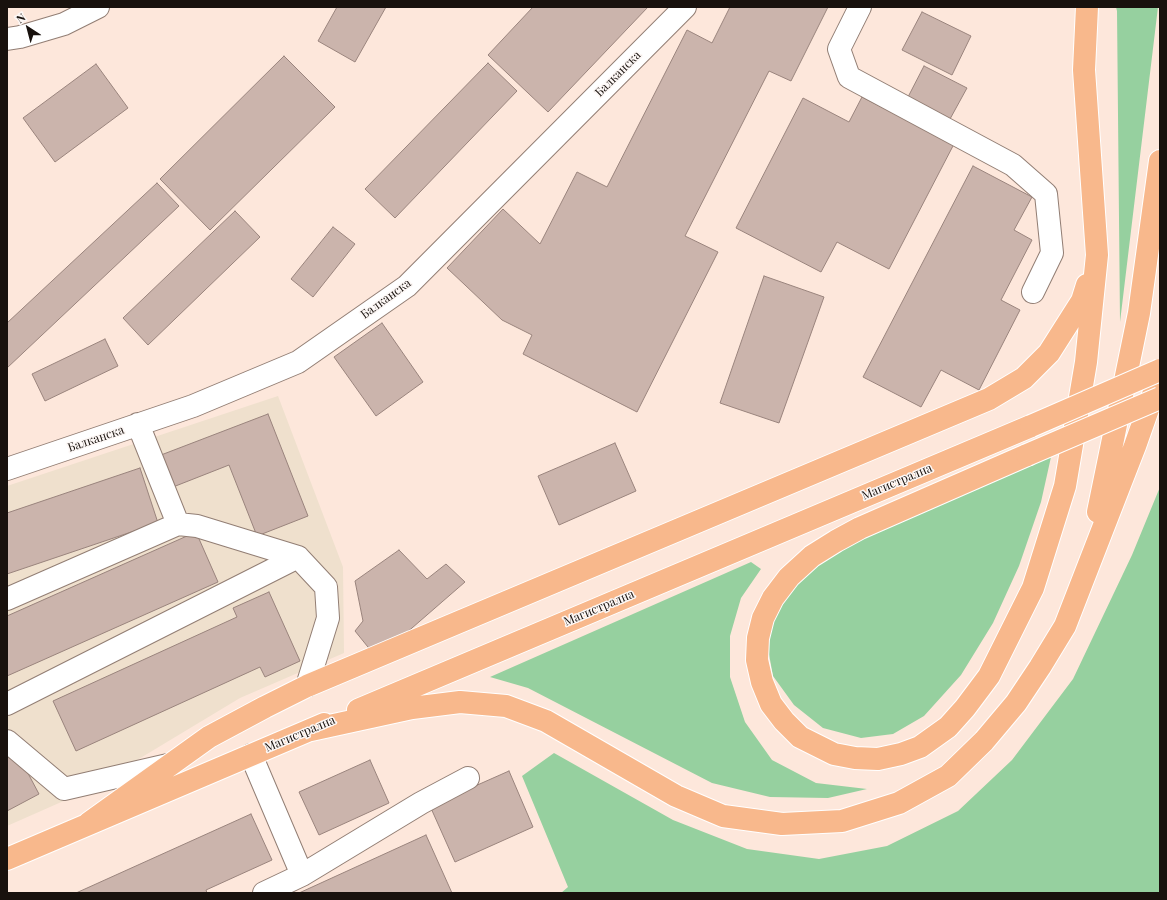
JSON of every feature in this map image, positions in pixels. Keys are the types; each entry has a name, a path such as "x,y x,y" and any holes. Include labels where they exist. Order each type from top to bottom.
{"main road":[{"path":"1077,7 1084,70 1097,255 1086,362 1065,486 1032,588 989,676 965,708 948,727 920,747 901,754 878,758 855,758 834,754 800,738 784,721 771,704 762,682 757,660 758,638 763,618 773,598 789,577 812,556 860,528 1027,455 1160,398"},
{"path":"1084,70 1087,7"},
{"path":"1085,576 1139,313 1160,161"},
{"path":"89,823 209,737 264,707 308,686 989,398 1024,378 1049,353 1082,301 1097,255"},
{"name":"Магистрална","path":"7,855 37,845 311,730 1160,370"},
{"path":"311,730 412,708 460,702 506,706 546,721 676,796 723,816 782,824 842,821 899,803 948,776 984,741 1016,703 1057,640 1065,626 1085,576 1160,375"}],"lane":[{"path":"7,39 20,37 64,24 98,7"},
{"name":"Балканска","path":"7,469 193,406 298,362 407,286 685,7"},
{"path":"860,7 839,49 848,77 1012,165 1046,194 1052,253 1033,292"},
{"path":"138,424 178,524"},
{"path":"7,599 178,524 197,526 298,557 326,587 328,618 308,686"},
{"path":"7,704 298,557"},
{"path":"7,741 64,789 168,765"},
{"path":"251,755 302,875"},
{"path":"264,893 302,875 421,803 468,778"}],"shaded area":[{"path":"278,396 343,567 344,653 240,698 84,792 7,826 7,486"}],"green space":[{"path":"1116,7 1158,7 1120,322 1117,11"},
{"path":"1051,457 1041,502 1019,566 993,623 961,675 924,716 893,734 861,738 823,728 794,705 773,676 766,638 778,608 802,574 837,549"},
{"path":"1160,487 1160,893 561,893 568,887 522,776 554,753 673,820 747,849 819,859 887,846 958,811 1012,760 1073,679 1132,555"},
{"path":"751,562 761,569 741,598 730,636 730,677 745,722 772,760 816,783 867,789 828,798 770,797 712,783 528,688 490,677"}],"building":[{"path":"337,7 386,7 355,62 318,41"},
{"path":"533,7 648,7 548,112 488,55"},
{"path":"730,7 828,7 791,81 769,71 685,236 718,252 637,412 523,354 532,335 502,320 447,268 503,209 540,244 577,172 607,187 687,30 712,43"},
{"path":"922,12 971,36 952,75 902,50"},
{"path":"284,56 335,107 210,230 160,179"},
{"path":"488,63 517,91 395,218 365,189"},
{"path":"96,64 128,108 55,162 23,118"},
{"path":"924,66 967,88 950,119 908,97"},
{"path":"862,97 954,144 889,269 837,242 821,272 736,228 803,98 849,122"},
{"path":"973,166 1032,197 1014,230 1032,240 1001,300 1020,310 979,390 941,370 921,407 863,377"},
{"path":"157,183 179,206 7,368 7,323"},
{"path":"235,211 260,237 148,345 123,318"},
{"path":"333,227 355,244 313,297 291,279"},
{"path":"764,276 824,297 779,423 720,403"},
{"path":"382,323 423,382 376,416 334,357"},
{"path":"105,339 118,366 45,401 32,374"},
{"path":"268,414 308,516 257,536 229,465 173,487 161,455"},
{"path":"615,443 636,491 559,525 538,476"},
{"path":"140,468 158,523 7,574 7,513"},
{"path":"196,532 218,582 7,676 7,616"},
{"path":"399,550 427,579 446,564 465,582 397,641 372,652 355,631 363,621 355,581"},
{"path":"269,592 300,661 265,677 260,667 76,751 53,701 237,617 233,608"},
{"path":"14,747 39,794 7,811 7,751"},
{"path":"370,760 389,803 319,835 299,792"},
{"path":"509,771 533,827 455,862 430,806"},
{"path":"251,814 272,860 206,890 207,893 76,893"},
{"path":"426,835 452,893 299,893"}]}
